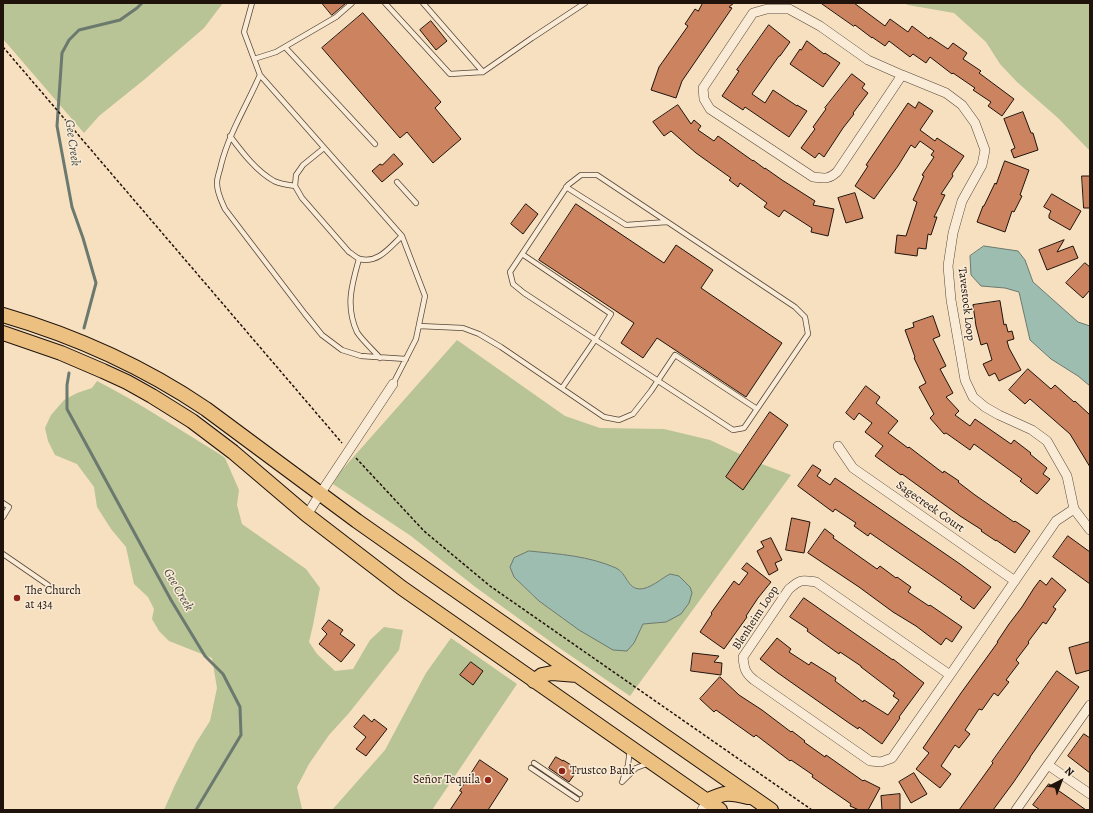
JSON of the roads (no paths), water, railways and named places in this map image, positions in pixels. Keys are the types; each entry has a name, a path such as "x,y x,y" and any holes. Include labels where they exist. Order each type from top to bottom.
{"main road":[{"path":"3,314 45,328 111,354 163,382 206,409 320,494 448,585 771,810"},
{"path":"3,333 61,353 103,371 127,382 172,407 212,436 307,515 402,588 651,762 704,806 720,810"},
{"path":"534,681 542,675 552,673 577,675"},
{"path":"704,806 718,795 733,793 756,799"}],"street":[{"name":"Tavestock Loop","path":"902,76 837,172 831,177 824,178 813,177 710,109 704,99 703,88 753,13 767,9 789,9 820,26 868,60 902,76 946,93 962,105 975,123 985,150 982,165 962,201 953,233 948,266 950,300 965,380 974,396 985,407 1032,430 1047,441 1067,476 1074,509 1090,530"},
{"path":"307,515 393,384"},
{"name":"Sagecreek Court","path":"838,446 853,468 1015,581"},
{"name":"Blenheim Loop","path":"950,675 816,582 802,580 789,589 744,657 744,664 747,674 754,680 870,761 881,762 892,758 950,675 1056,521 1074,509"},
{"path":"1016,810 1090,705"},
{"path":"1048,765 1090,794"}],"lane":[{"path":"252,3 244,32 260,75 402,236 425,296 416,339 393,384"},
{"path":"254,59 276,52 285,47 336,17 352,3"},
{"path":"385,3 450,74 483,72 585,3"},
{"path":"423,3 483,72"},
{"path":"285,47 375,144"},
{"path":"260,75 230,136 223,157 217,181 218,195 225,209 304,314 322,335 342,350 360,356 406,359"},
{"path":"230,136 261,172 275,181 295,186"},
{"path":"324,148 303,165 296,175 295,186 302,198 349,252 359,258 371,260 382,255 402,236"},
{"path":"581,175 597,175 667,222 795,307 806,317 808,334 744,428 733,430 657,382 524,293 513,284 510,272 566,186 581,175"},
{"path":"397,182 416,203"},
{"path":"566,186 626,225 667,222"},
{"path":"522,254 611,314 562,388"},
{"path":"359,258 351,290 350,312 358,333 380,358"},
{"path":"419,326 463,328 479,334 501,347 604,417 619,420 633,414 675,355 757,409"},
{"path":"3,503 9,507 3,517"},
{"path":"3,554 48,585"},
{"path":"630,748 628,765 622,782 636,768 651,762"},
{"path":"577,799 532,765 580,794"}],"waterway":[{"name":"Gee Creek","path":"84,328 96,283 72,207 57,126 62,53 69,40 79,30 120,20 142,3"},
{"name":"Gee Creek","path":"69,373 67,385 67,409 171,600 205,656 223,674 240,707 241,735 196,810"}],"place":[{"name":"The Church at 434","path":"17,598"},
{"name":"Trustco Bank","path":"562,771"},
{"name":"Señor Tequila","path":"488,780"}]}
